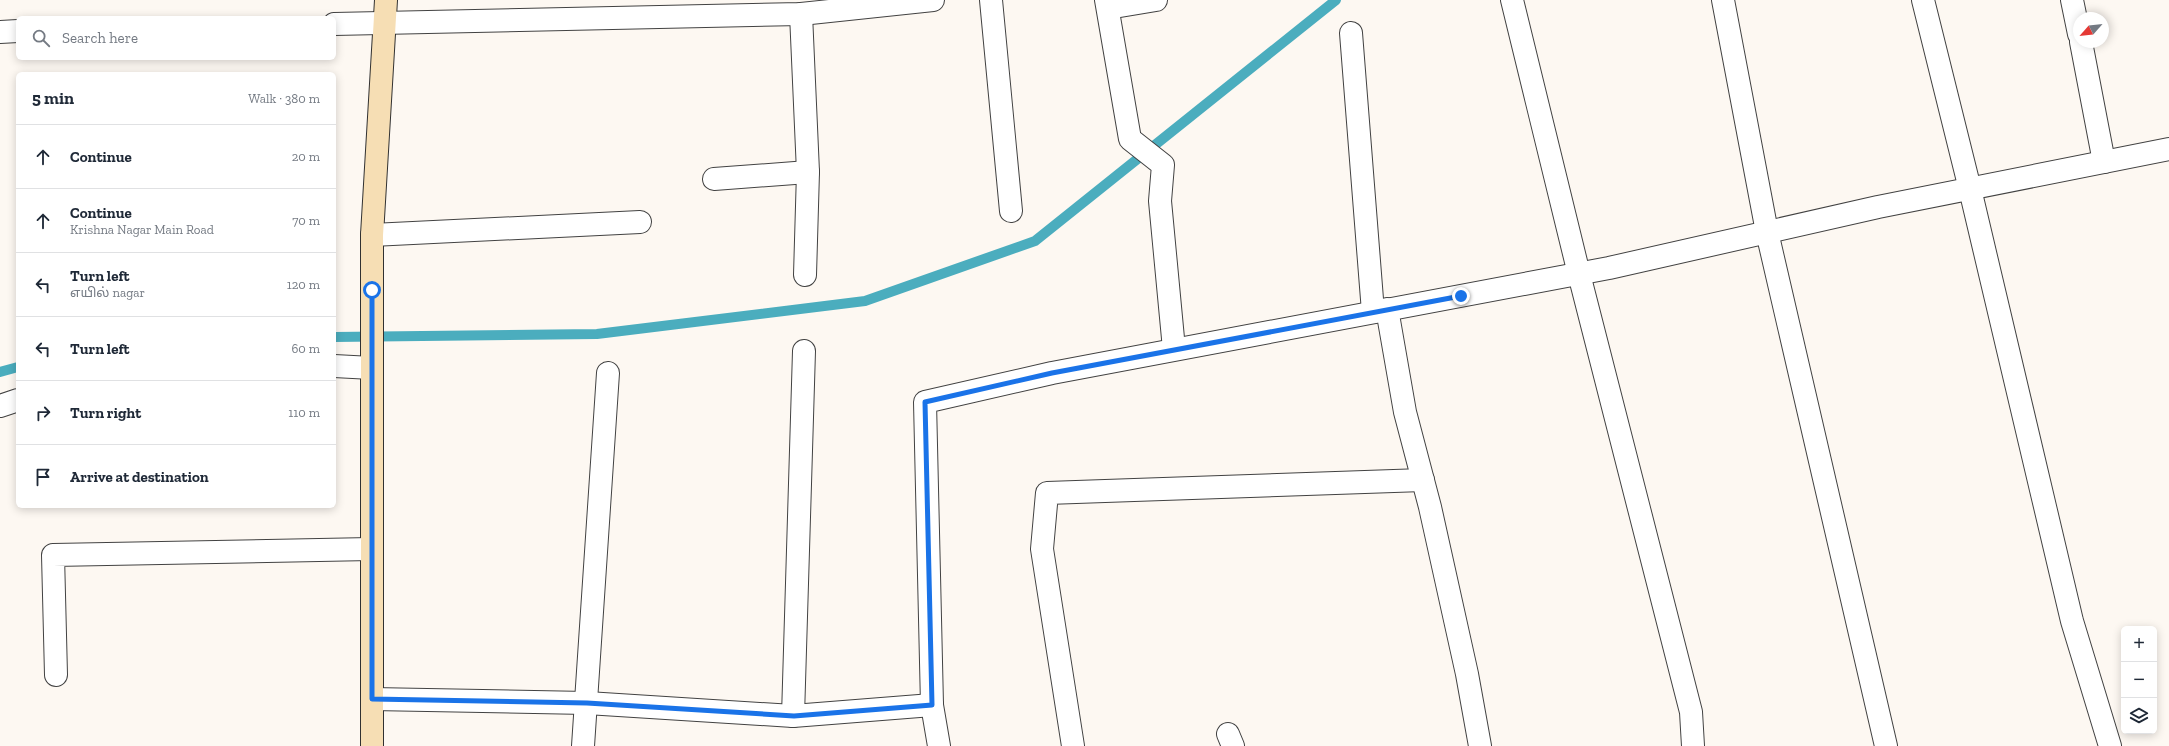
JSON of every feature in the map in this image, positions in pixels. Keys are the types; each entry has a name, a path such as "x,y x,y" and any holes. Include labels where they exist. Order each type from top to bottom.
{"street":[{"path":"372,746 372,235 386,23 386,0"},
{"path":"336,24 800,14 933,0"},
{"path":"991,0 1010,211"},
{"path":"1156,0 1107,4 1130,139 1163,165 1160,201 1174,349"},
{"path":"1512,0 1579,274 1691,712 1693,746"},
{"path":"1723,0 1767,232 1886,746"},
{"path":"1923,0 1970,189 2072,621 2110,746"},
{"path":"2072,0 2074,12"},
{"path":"800,14 808,172 805,275"},
{"path":"0,32 16,31"},
{"path":"1351,33 1380,311 1423,480 1467,674 1480,746"},
{"path":"2081,48 2104,162"},
{"path":"939,746 932,705 925,402 1052,373 1174,349 1579,274 1767,232 2169,149"},
{"path":"714,179 808,172"},
{"path":"372,235 640,222"},
{"path":"794,716 804,351"},
{"path":"336,366 372,368"},
{"path":"583,746 608,372"},
{"path":"0,406 16,401"},
{"path":"1073,746 1042,548 1047,493 1423,480"},
{"path":"56,675 53,555 371,549"},
{"path":"372,699 587,703 794,716 932,705"}],"waterway":[{"path":"336,337 597,334 865,301 1035,241 1336,0"},
{"path":"0,372 16,368"}],"route":[{"path":"372,290 372,699 587,703 794,716 932,705 925,402 1052,373 1461,296"}]}
